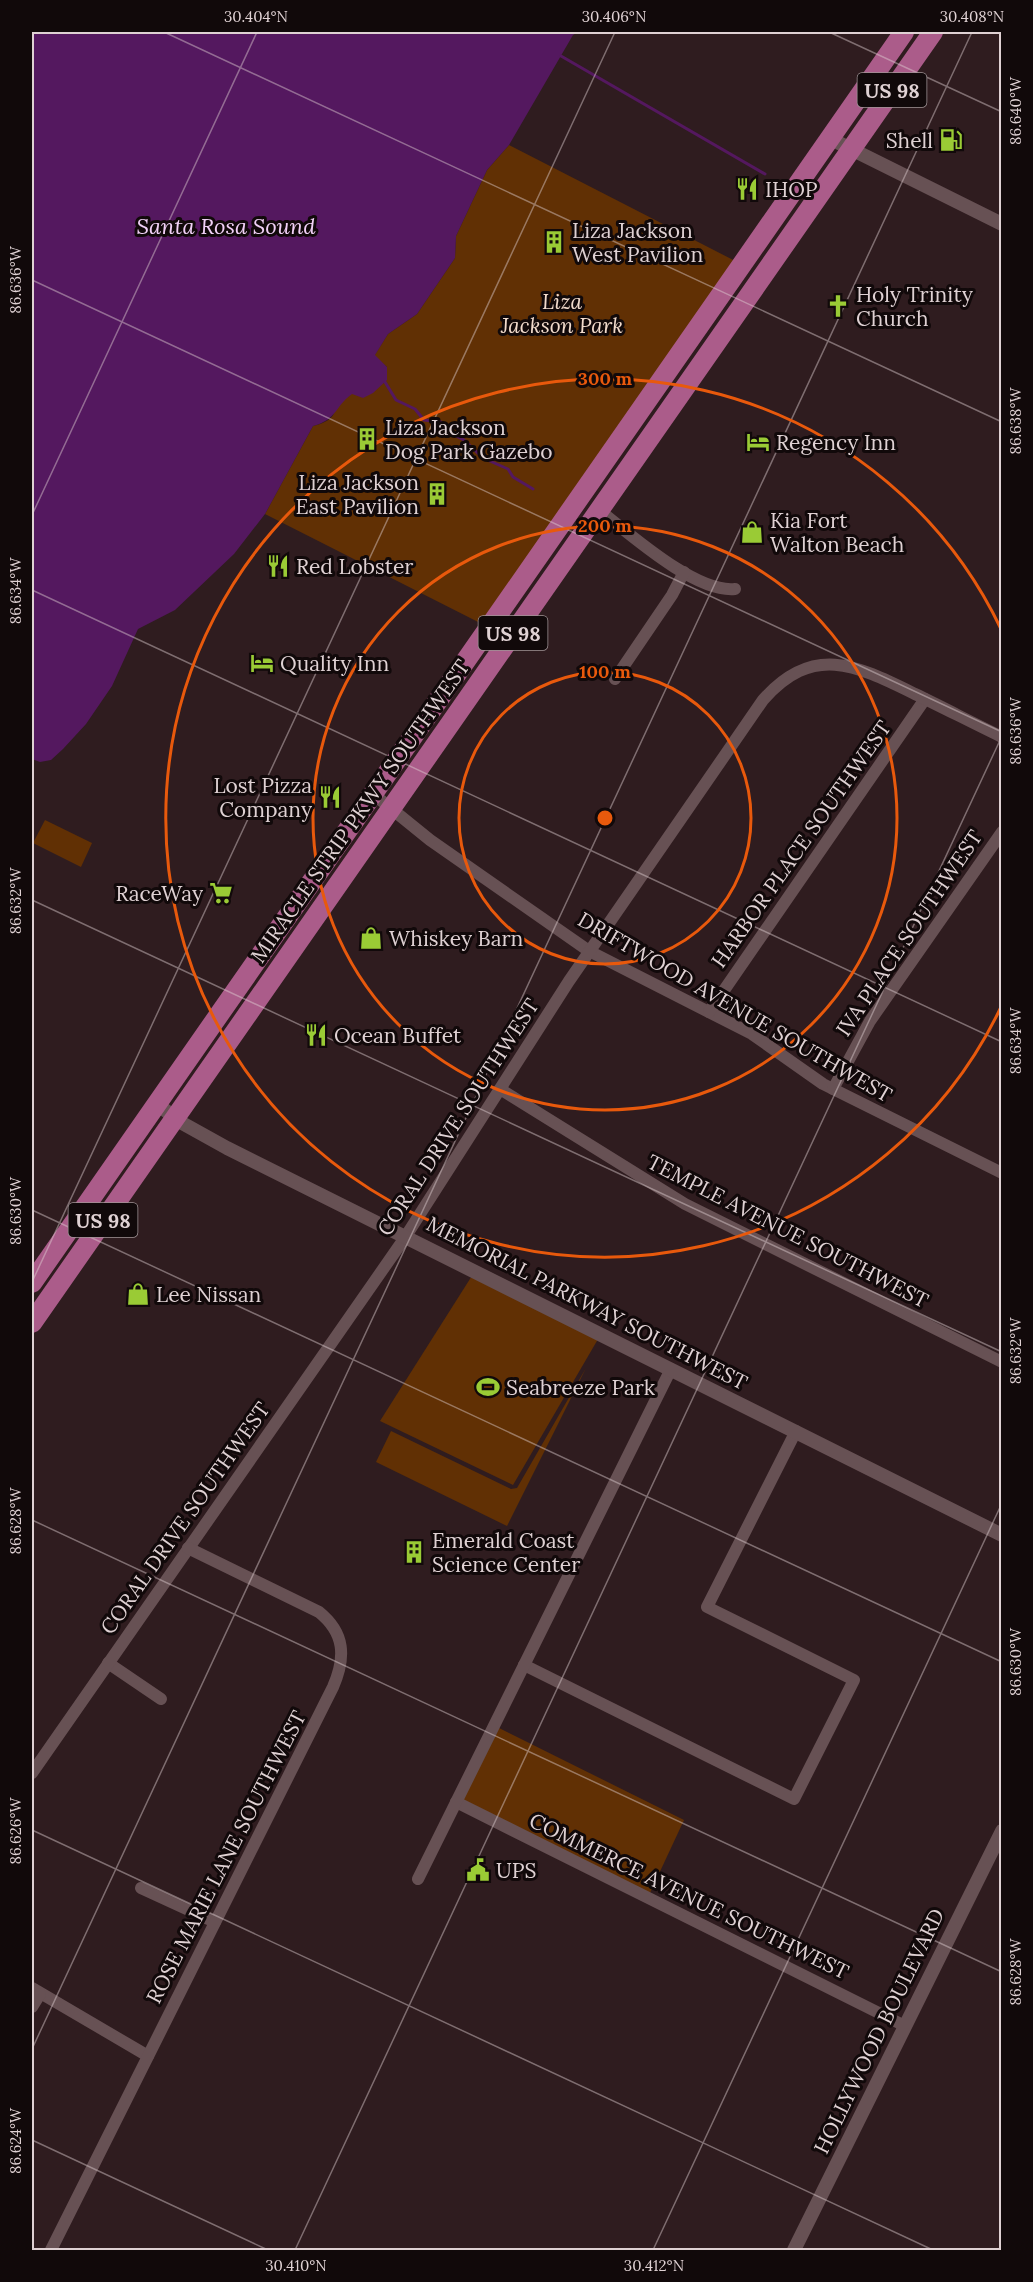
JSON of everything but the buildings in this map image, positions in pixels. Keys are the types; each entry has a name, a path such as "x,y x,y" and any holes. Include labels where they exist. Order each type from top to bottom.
{"highway":[{"name":"MIRACLE STRIP PKWY SOUTHWEST","path":"32,1283 904,32"},
{"name":"MIRACLE STRIP PKWY SOUTHWEST","path":"32,1323 933,32"}],"street":[{"path":"831,139 1002,224"},
{"path":"599,510 665,562 723,589 735,589"},
{"path":"615,679 672,595 684,572"},
{"name":"CORAL DRIVE SOUTHWEST","path":"32,1773 405,1236 589,951 763,700 777,684 808,667 844,664 870,672 1002,737"},
{"name":"HARBOR PLACE SOUTHWEST","path":"709,1012 925,699"},
{"name":"DRIFTWOOD AVENUE SOUTHWEST","path":"372,793 430,840 589,951 752,1034 833,1089 1002,1173"},
{"name":"IVA PLACE SOUTHWEST","path":"833,1089 870,1021 1002,832"},
{"name":"TEMPLE AVENUE SOUTHWEST","path":"500,1089 685,1204 1002,1362"},
{"name":"MEMORIAL PARKWAY SOUTHWEST","path":"157,1104 227,1148 1002,1534"},
{"path":"418,1879 671,1369"},
{"path":"524,1665 794,1799 854,1680 707,1607 796,1431"},
{"name":"ROSE MARIE LANE SOUTHWEST","path":"51,2250 333,1687 343,1658 335,1628 319,1612 188,1548"},
{"path":"108,1663 161,1700"},
{"name":"COMMERCE AVENUE SOUTHWEST","path":"456,1802 905,2025"},
{"name":"HOLLYWOOD BOULEVARD","path":"794,2250 1002,1831"},
{"path":"141,1888 215,1922"},
{"path":"32,2007 36,1991 148,2056"}],"green space":[{"name":"Liza Jackson Park","path":"509,145 743,265 488,627 265,514 313,426 331,418 344,399 387,367 374,356 388,334 417,314 455,258 456,236 487,170"},
{"path":"45,820 92,843 81,867 33,843"},
{"name":"Seabreeze Park","path":"475,1271 601,1334 513,1485 380,1421"},
{"path":"586,1368 507,1526 376,1462 391,1431 511,1489 517,1488"},
{"path":"499,1728 684,1820 650,1893 463,1800"}],"water":[{"name":"Santa Rosa Sound","path":"32,32 578,32 573,35 509,145 487,170 456,236 455,258 417,314 388,334 375,355 387,367 387,380 373,393 363,398 352,394 332,416 313,426 265,514 234,554 175,610 138,629 112,686 86,724 51,760 40,762 32,759"}],"waterway":[{"path":"561,56 765,174"},
{"path":"385,382 396,400 415,409 424,420 441,422 450,433 464,440 483,458 508,469 513,477 533,489"}],"place":[{"name":"Shell","path":"951,140"},
{"name":"IHOP","path":"747,189"},
{"name":"Liza Jackson West Pavilion","path":"554,242"},
{"name":"Holy Trinity Church","path":"838,306"},
{"name":"Liza Jackson Dog Park Gazebo","path":"367,439"},
{"name":"Regency Inn","path":"758,442"},
{"name":"Liza Jackson East Pavilion","path":"437,494"},
{"name":"Kia Fort Walton Beach","path":"752,532"},
{"name":"Red Lobster","path":"278,566"},
{"name":"Quality Inn","path":"262,663"},
{"name":"Lost Pizza Company","path":"330,797"},
{"name":"RaceWay","path":"221,893"},
{"name":"Whiskey Barn","path":"371,938"},
{"name":"Ocean Buffet","path":"316,1035"},
{"name":"Lee Nissan","path":"138,1294"},
{"name":"Seabreeze Park","path":"488,1387"},
{"name":"Emerald Coast Science Center","path":"414,1552"},
{"name":"UPS","path":"478,1870"}]}
